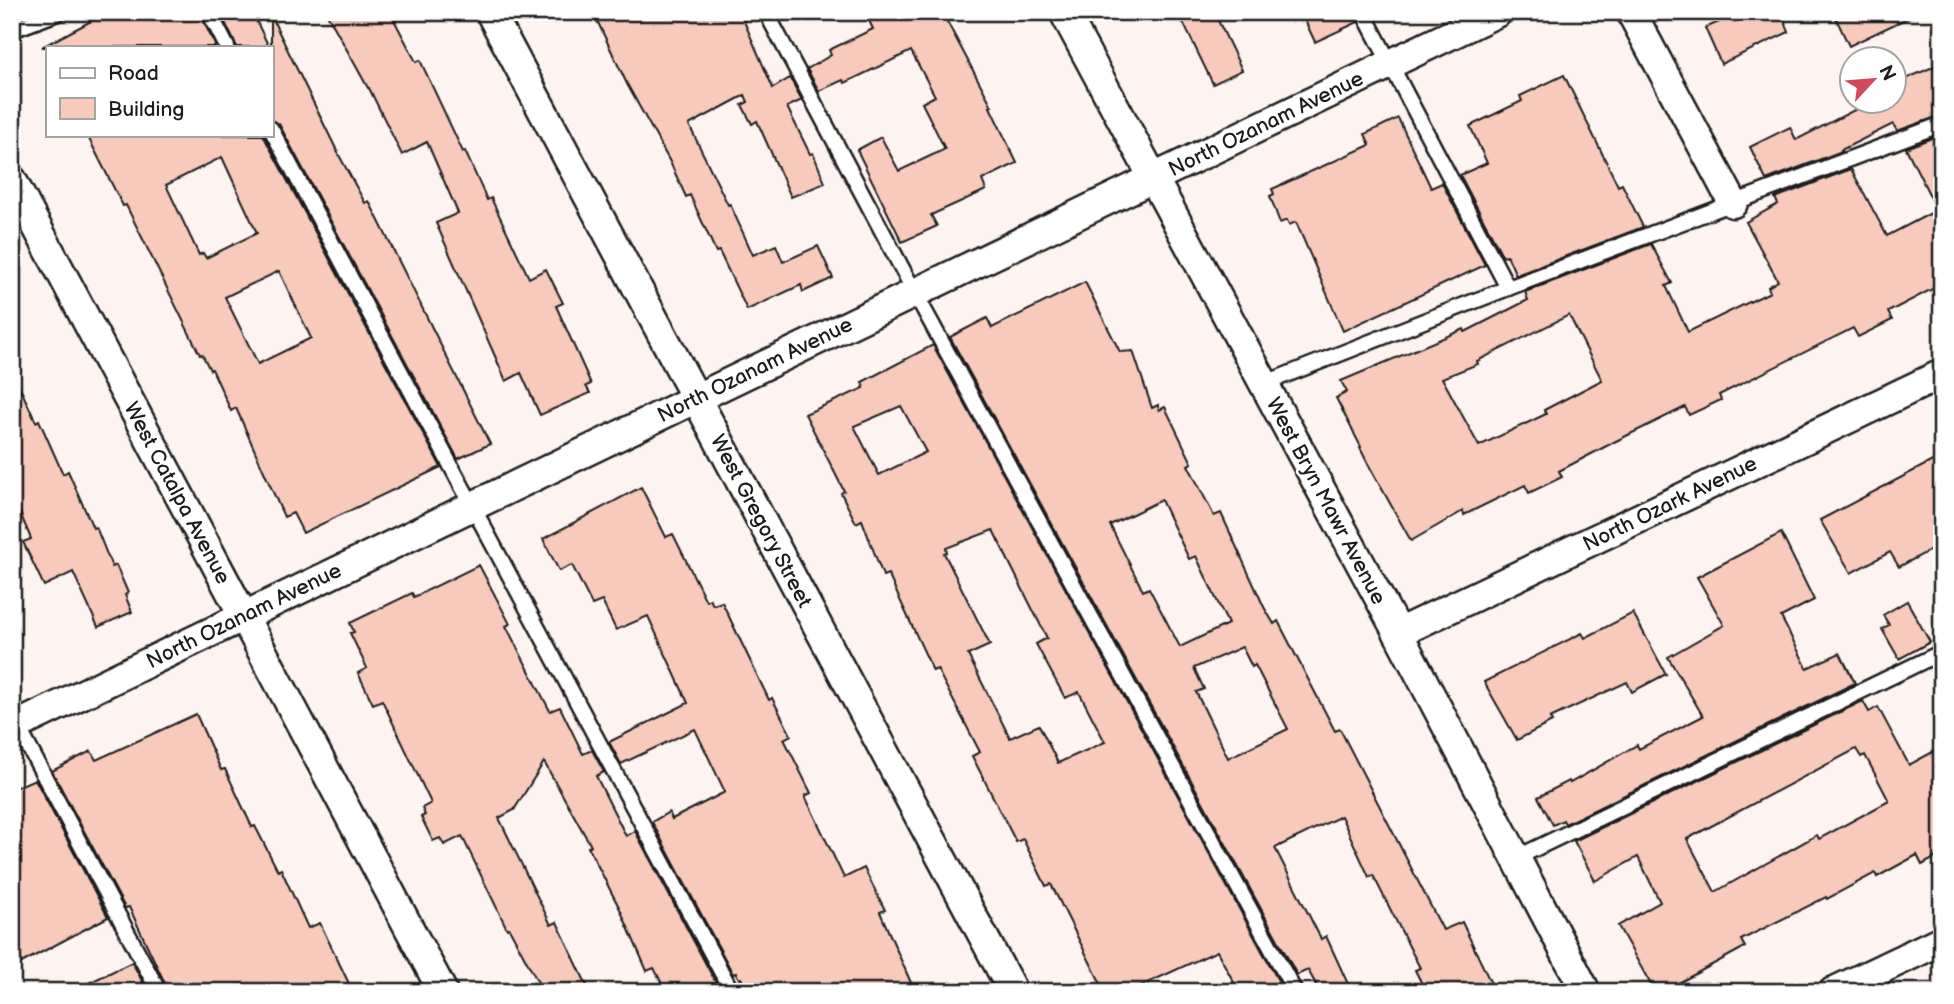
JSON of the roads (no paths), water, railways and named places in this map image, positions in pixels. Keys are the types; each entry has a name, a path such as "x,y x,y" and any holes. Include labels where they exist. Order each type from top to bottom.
{"street":[{"name":"West Gregory Street","path":"490,12 1013,992"},
{"name":"West Bryn Mawr Avenue","path":"1064,12 1398,633 1586,992"},
{"name":"North Ozanam Avenue","path":"14,723 242,617 1498,12"},
{"path":"1631,12 1733,203"},
{"name":"West Catalpa Avenue","path":"12,180 443,992"},
{"name":"North Ozark Avenue","path":"1398,633 1942,374"},
{"path":"1833,992 1942,940"}],"lane":[{"path":"12,30 60,12"},
{"path":"209,12 227,46"},
{"path":"766,12 915,293 1295,992"},
{"path":"1363,12 1508,288"},
{"path":"1263,384 1942,124"},
{"path":"273,133 732,992"},
{"path":"1516,858 1942,652"},
{"path":"14,723 159,992"}]}
